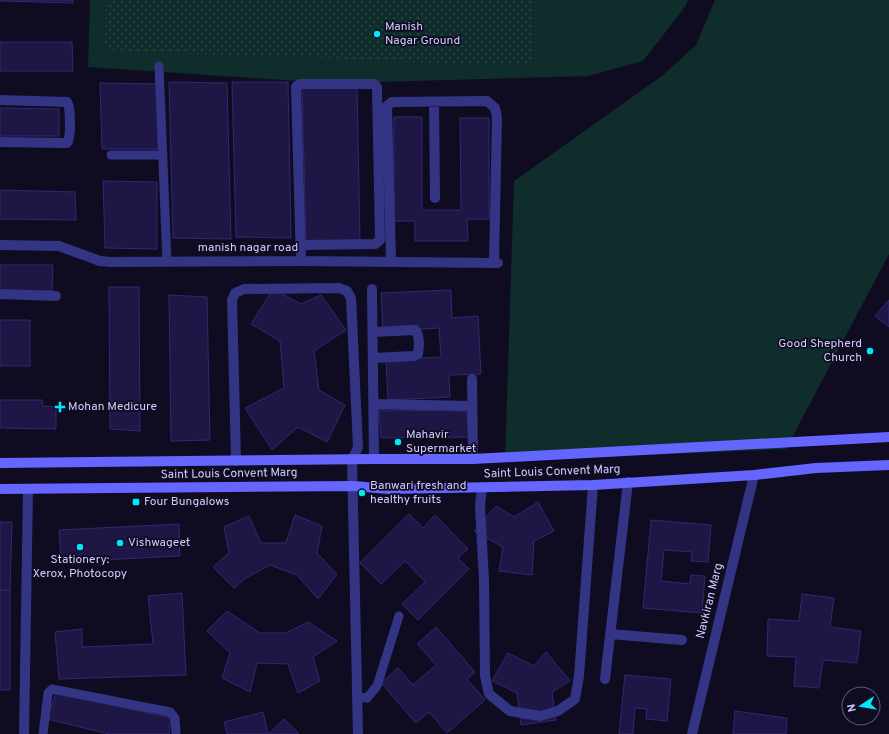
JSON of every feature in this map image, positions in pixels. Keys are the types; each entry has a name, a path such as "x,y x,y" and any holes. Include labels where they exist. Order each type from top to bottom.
{"main road":[{"name":"Saint Louis Convent Marg","path":"0,463 473,459 889,437"},
{"name":"Saint Louis Convent Marg","path":"0,489 353,486 389,489 593,485 754,475 816,468 889,465"}],"street":[{"path":"300,245 374,244 380,240 376,87 374,84 300,84 297,86 300,245 301,260"},
{"path":"0,100 67,102 69,107 70,138 69,141 64,143 0,142"},
{"name":"manish nagar road","path":"0,245 59,246 100,261 166,262 301,260 496,262 497,112 492,104 487,101 434,102"},
{"path":"390,261 386,108 389,103 434,102 435,198"},
{"path":"236,461 232,300 235,292 239,290 260,288 343,289 350,294 358,447 352,460 358,734"},
{"path":"372,289 374,459"},
{"path":"0,294 56,296"},
{"path":"373,332 416,330 418,334 419,351 418,354 414,356 373,358"},
{"path":"472,379 471,406 473,459"},
{"path":"374,404 471,406"},
{"name":"Navkiran Marg","path":"692,734 754,475"},
{"path":"605,679 628,482"},
{"path":"482,487 480,506 484,581 485,676 489,694 510,710 540,716 558,710 575,699 579,676 593,485"},
{"path":"24,734 28,489"},
{"path":"610,634 682,640"}],"lane":[{"path":"159,66 166,262"},
{"path":"111,155 162,155"},
{"path":"357,697 367,698 378,686 398,616"},
{"path":"43,734 48,693 52,689 170,712 175,718 176,734"}],"green space":[{"name":"Manish Nagar Ground","path":"90,0 688,0 685,7 643,61 588,76 377,82 299,81 88,67"},
{"name":"Manish Nagar Ground","path":"107,0 533,0 531,66 105,50"},
{"path":"715,0 889,0 889,254 786,449 505,461 514,181 662,76 696,45"}],"building":[{"path":"73,0 73,3 0,1"},
{"path":"0,42 72,42 73,71 0,71"},
{"path":"169,82 227,83 231,239 173,238"},
{"path":"232,82 288,82 291,238 236,237"},
{"path":"100,83 157,84 159,149 102,149"},
{"path":"357,86 360,241 306,242 302,88"},
{"path":"0,108 59,109 59,136 0,136"},
{"path":"394,117 422,117 422,210 461,210 460,118 489,118 489,219 467,219 468,241 415,241 415,221 394,221"},
{"path":"103,181 157,182 157,249 105,248"},
{"path":"0,190 75,192 76,220 0,219"},
{"path":"0,265 53,265 52,291 0,291"},
{"path":"109,287 139,287 140,431 110,429"},
{"path":"273,289 301,304 321,295 346,330 314,351 319,390 345,405 327,442 298,427 272,450 245,408 284,388 280,341 251,324"},
{"path":"451,290 452,318 478,316 481,374 449,375 450,397 388,400 386,360 441,357 439,328 383,331 381,293"},
{"path":"169,295 207,297 210,440 171,441"},
{"path":"889,300 889,327 875,316"},
{"path":"0,320 30,320 30,366 0,366"},
{"path":"0,400 42,400 43,406 56,407 56,429 0,428"},
{"path":"379,410 467,411 469,437 381,438"},
{"path":"538,502 554,531 534,541 532,575 499,571 503,547 474,531 496,506 514,517"},
{"path":"409,514 423,528 435,515 468,549 458,558 469,569 418,620 402,604 425,582 405,561 381,584 360,563"},
{"path":"295,515 322,526 317,553 337,574 318,599 297,575 270,565 246,578 234,588 213,567 229,553 224,527 249,516 261,543 286,543"},
{"path":"651,520 711,525 708,562 691,561 692,552 664,550 661,581 690,584 691,575 705,576 702,613 643,608"},
{"path":"0,522 12,522 10,590 0,590"},
{"name":"Vishwageet","path":"179,524 180,556 61,562 59,530"},
{"path":"0,590 10,590 10,690 0,690"},
{"path":"182,593 186,675 59,679 55,632 82,629 82,647 153,644 148,596"},
{"path":"802,594 834,598 830,627 861,631 857,663 823,660 819,688 794,686 796,657 767,656 768,619 799,621"},
{"path":"227,611 260,633 286,633 308,622 337,641 313,657 320,681 298,693 288,664 257,663 250,692 222,678 230,653 207,631"},
{"path":"436,627 475,672 467,679 485,700 447,733 429,712 416,723 381,683 398,668 413,685 436,665 417,644"},
{"path":"546,652 570,681 552,692 556,720 521,725 517,693 492,681 508,653 534,666"},
{"path":"625,675 671,679 667,721 646,719 647,709 635,708 633,734 619,734"},
{"path":"56,693 171,718 169,734 109,734 47,719"},
{"path":"735,711 787,718 786,734 733,734"},
{"path":"263,712 268,734 227,734 224,722"},
{"path":"284,719 299,734 269,734"}],"place":[{"name":"Manish Nagar Ground","path":"377,34"},
{"name":"Good Shepherd Church","path":"870,351"},
{"name":"Mohan Medicure","path":"60,407"},
{"name":"Mahavir Supermarket","path":"398,442"},
{"name":"Banwari fresh and healthy fruits","path":"362,493"},
{"name":"Four Bungalows","path":"136,502"},
{"name":"Vishwageet","path":"120,543"},
{"name":"Stationery: Xerox, Photocopy","path":"80,547"}]}
